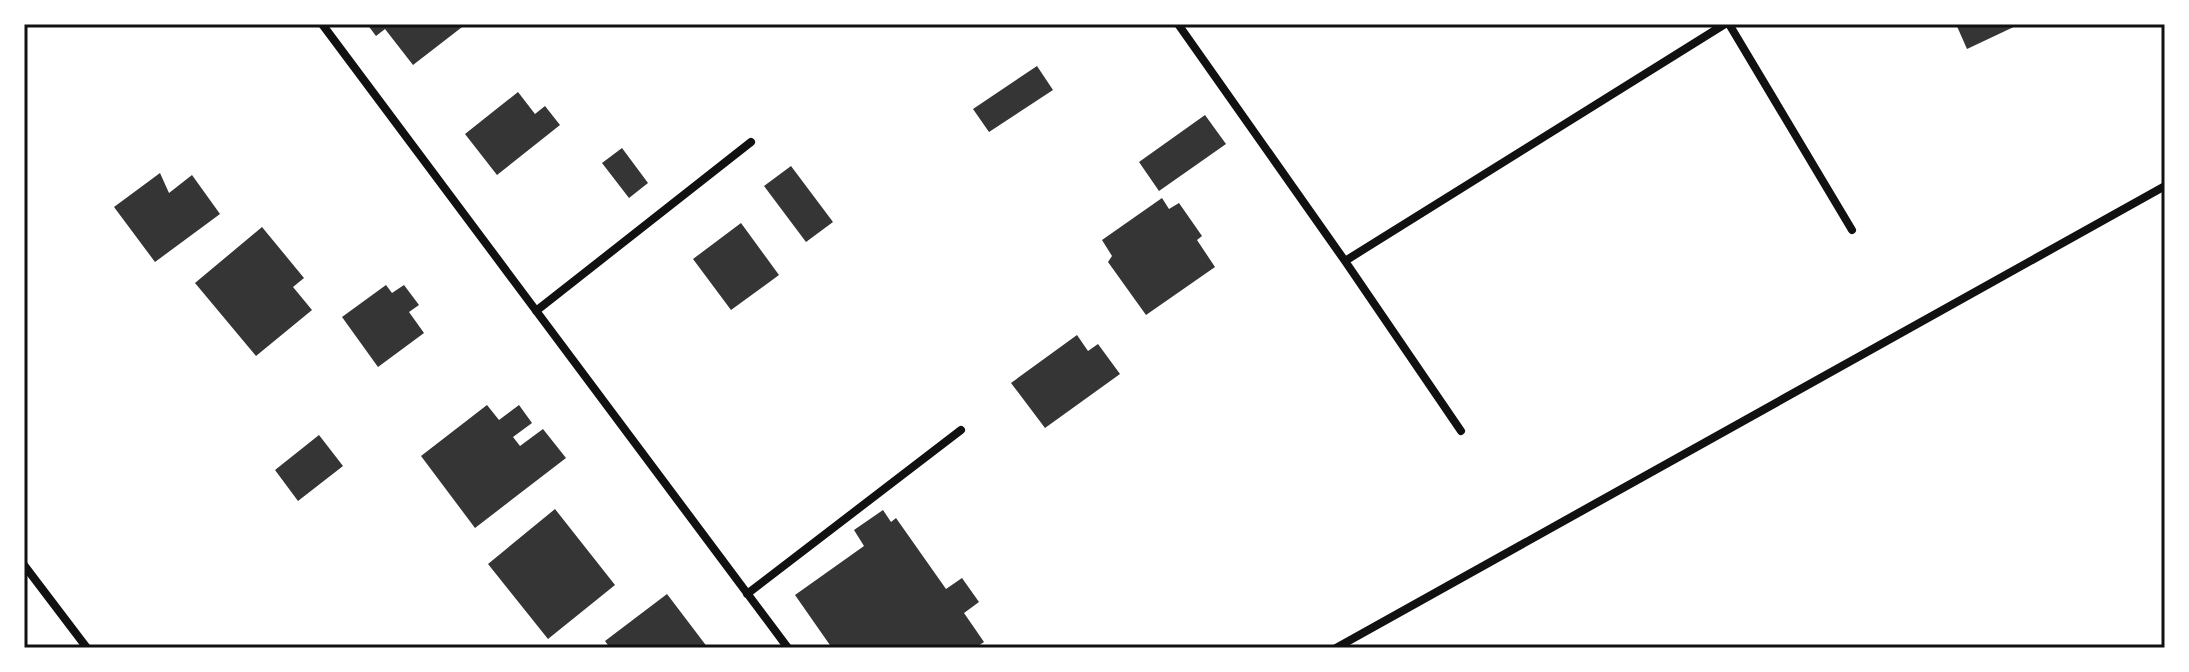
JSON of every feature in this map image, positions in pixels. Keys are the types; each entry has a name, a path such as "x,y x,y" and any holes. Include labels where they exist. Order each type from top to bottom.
{"street":[{"path":"322,24 788,648"},
{"path":"1178,24 1461,431"},
{"path":"1345,261 1727,24 1852,230"},
{"path":"536,311 751,142"},
{"path":"1336,648 2165,186"},
{"path":"747,594 961,430"},
{"path":"24,565 87,648"}],"building":[{"path":"367,24 466,24 413,65 385,29 376,36"},
{"path":"1956,24 2020,24 1967,49"},
{"path":"1037,66 1053,90 989,132 973,109"},
{"path":"518,92 535,114 545,106 560,125 497,175 465,134"},
{"path":"1205,115 1226,144 1159,191 1139,162"},
{"path":"622,148 648,183 629,198 602,163"},
{"path":"791,166 833,222 806,242 764,186"},
{"path":"160,173 169,193 192,175 220,214 155,262 114,207"},
{"path":"1162,198 1169,209 1179,203 1202,236 1197,240 1215,267 1146,315 1108,262 1112,256 1102,240"},
{"path":"741,223 779,275 731,310 693,259"},
{"path":"262,227 304,278 293,287 312,310 256,356 195,283"},
{"path":"386,285 392,293 404,285 419,305 409,312 424,333 378,367 342,317"},
{"path":"1077,335 1088,351 1098,344 1120,374 1045,428 1011,383"},
{"path":"487,405 499,420 519,405 532,423 513,437 520,446 543,429 566,458 475,528 421,456"},
{"path":"319,435 343,466 298,501 275,470"},
{"path":"555,509 615,585 548,639 488,564"},
{"path":"883,510 891,522 896,518 946,589 962,578 979,602 964,613 984,642 975,648 832,648 795,595 864,546 854,530"},
{"path":"667,594 708,648 610,648 605,641"}]}
